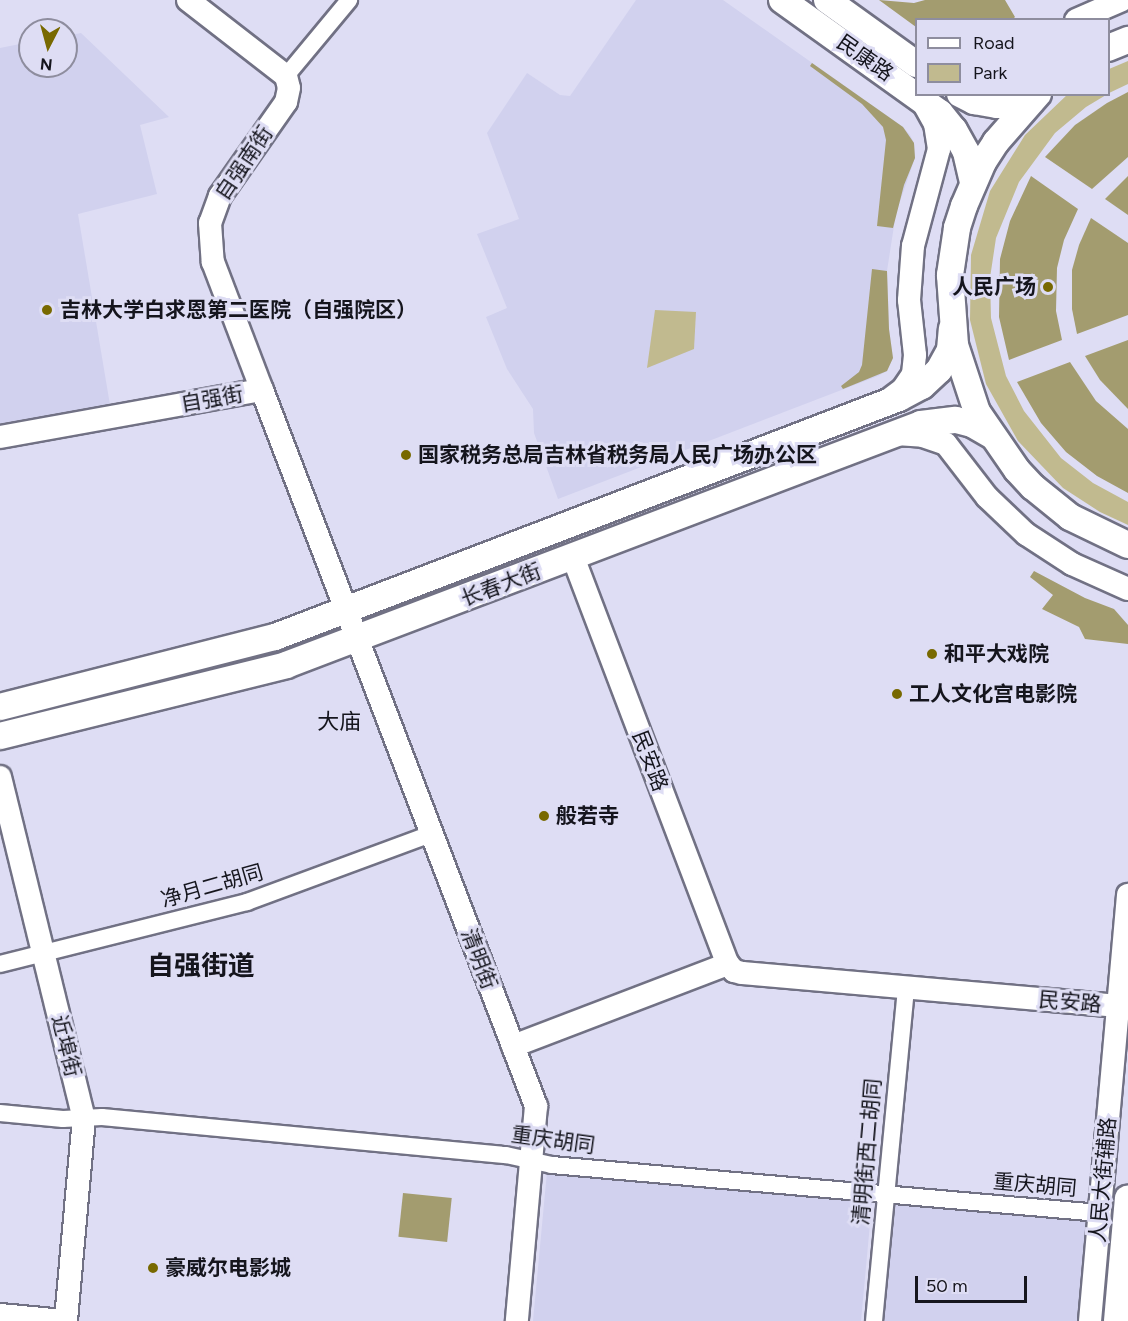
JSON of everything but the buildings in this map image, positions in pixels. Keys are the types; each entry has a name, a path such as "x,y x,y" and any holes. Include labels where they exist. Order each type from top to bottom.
{"main road":[{"name":"民康路","path":"782,0 915,93"},
{"name":"民康路","path":"827,0 915,63"},
{"path":"1110,47 1128,40"},
{"path":"964,96 974,101 997,105 1018,105 1034,98"},
{"name":"民康路","path":"920,97 940,113 958,135 970,163 973,183"},
{"path":"1034,98 996,142 973,183 961,217 953,252 950,299 952,329 968,390 991,435 1017,470 1051,503 1070,517 1123,546"},
{"name":"长春大街","path":"0,706 233,650 275,637 883,404 922,386 939,370 950,350 952,329"},
{"name":"长春大街","path":"0,736 241,678 357,640 892,434 942,420 972,424 991,435"},
{"path":"1117,1321 1128,1198"}],"street":[{"path":"188,0 286,76 349,0"},
{"path":"1081,18 1122,0"},
{"name":"自强南街","path":"262,390 213,262 210,223 219,196 286,102 289,88 286,76"},
{"path":"883,404 909,382 915,366 910,273 918,219 939,149 935,124 920,97"},
{"name":"自强街","path":"0,437 262,390 346,611"},
{"path":"892,434 923,436 946,444 987,497 1026,534 1071,564 1128,589"},
{"name":"民安路","path":"573,557 728,964 742,974 1123,1006"},
{"name":"清明街","path":"346,611 536,1106 517,1321"},
{"name":"近埠街","path":"0,777 84,1118 65,1321"},
{"name":"净月二胡同","path":"0,964 247,902 431,834"},
{"name":"人民大街辅路","path":"1090,1321 1123,1006 1128,895"},
{"path":"513,1046 728,964"},
{"name":"清明街西二胡同","path":"874,1321 906,988"},
{"name":"重庆胡同","path":"0,1113 63,1119 102,1117 506,1155 552,1165 1100,1214"},
{"path":"0,1315 65,1321"}],"shaded area":[{"path":"636,0 723,0 903,127 910,135 914,143 915,158 896,213 887,271 889,329 893,358 887,371 878,376 558,499 534,433 533,409 507,369 486,317 507,308 477,234 519,219 487,133 527,73 560,95 570,96"},
{"path":"879,0 914,3 925,0 1005,0 1015,17 915,18 915,26"},
{"name":"吉林大学白求恩第二医院（自强院区）","path":"81,33 169,117 140,125 157,194 78,214 110,405 0,424 0,48 18,44 18,78 78,78 78,34"},
{"path":"812,63 903,127 914,143 915,158 904,185 893,228 877,226 886,140 883,127 862,104 810,66"},
{"path":"1128,92 1128,157 1092,189 1045,157 1075,125"},
{"path":"1031,176 1078,209 1064,240 1057,268 1056,311 1062,340 1009,360 999,317 1000,259 1010,221"},
{"path":"1128,176 1128,215 1105,199"},
{"path":"1091,218 1128,243 1128,315 1077,334 1072,309 1072,270 1079,245"},
{"path":"872,269 887,271 889,329 893,358 887,371 843,389 841,386 859,372 862,365"},
{"path":"1128,340 1128,409 1100,380 1085,356"},
{"path":"1070,362 1096,401 1128,429 1128,493 1097,476 1066,452 1041,423 1017,382"},
{"path":"1034,571 1085,598 1114,609 1128,625 1128,644 1085,639 1079,627 1042,609 1053,595 1030,577"},
{"path":"547,1172 872,1202 861,1321 533,1321"},
{"path":"403,1193 452,1198 447,1242 398,1237"},
{"path":"892,1203 1088,1222 1079,1321 881,1321"}],"green space":[{"path":"1128,61 1128,84 1110,93 1110,69"},
{"path":"1066,96 1104,96 1086,107 1055,133 1019,182 996,238 990,278 991,318 1006,376 1024,411 1061,458 1093,483 1128,502 1128,525 1100,512 1063,488 1018,441 986,384 970,320 971,255 990,191 1025,135"},
{"path":"655,310 696,312 694,349 647,368"}],"place":[{"name":"人民广场","path":"1048,287"},
{"name":"吉林大学白求恩第二医院（自强院区）","path":"47,310"},
{"name":"国家税务总局吉林省税务局人民广场办公区","path":"406,455"},
{"name":"和平大戏院","path":"932,654"},
{"name":"工人文化宫电影院","path":"897,694"},
{"name":"般若寺","path":"544,816"},
{"name":"豪威尔电影城","path":"153,1268"}],"district":[{"name":"大庙","path":"339,722"},
{"name":"自强街道","path":"201,966"}]}
